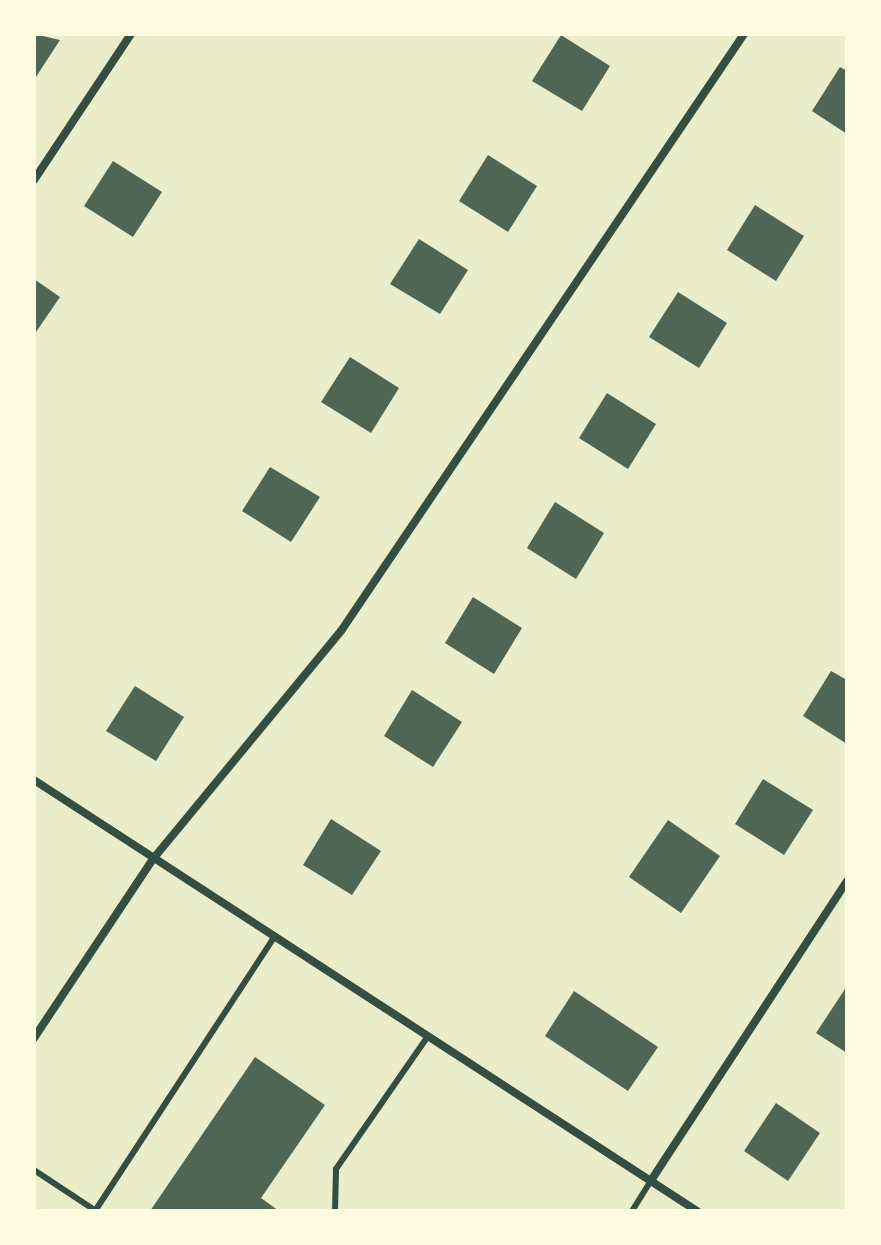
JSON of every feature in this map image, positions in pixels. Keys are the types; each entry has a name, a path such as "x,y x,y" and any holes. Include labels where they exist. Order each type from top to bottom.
{"street":[{"path":"34,180 131,34"},
{"path":"34,1038 153,859 341,631 744,34"},
{"path":"34,780 697,1211"},
{"path":"652,1179 847,881"}],"lane":[{"path":"34,1170 96,1211 275,936"},
{"path":"335,1211 336,1169 428,1036"},
{"path":"632,1211 652,1179"}],"building":[{"path":"34,34 60,40 34,80"},
{"path":"561,35 610,66 582,111 532,81"},
{"path":"840,67 847,71 847,134 812,111"},
{"path":"488,155 537,186 508,232 459,201"},
{"path":"113,161 162,192 133,237 84,206"},
{"path":"755,205 804,236 776,281 727,250"},
{"path":"419,239 468,270 440,314 390,284"},
{"path":"34,279 60,297 34,335"},
{"path":"678,292 727,323 699,368 649,337"},
{"path":"350,357 399,388 371,433 321,402"},
{"path":"607,393 656,424 628,469 579,438"},
{"path":"270,467 320,497 291,542 242,511"},
{"path":"555,502 604,533 576,579 527,548"},
{"path":"473,597 522,628 494,674 445,643"},
{"path":"831,671 847,680 847,744 803,716"},
{"path":"135,686 184,717 156,761 106,731"},
{"path":"412,690 462,722 433,767 384,736"},
{"path":"763,779 813,810 784,855 735,824"},
{"path":"331,819 381,851 352,895 303,865"},
{"path":"668,820 720,856 681,913 629,877"},
{"path":"847,986 847,1053 816,1033"},
{"path":"574,991 658,1047 628,1091 545,1036"},
{"path":"255,1057 325,1105 261,1198 279,1211 150,1211"},
{"path":"776,1103 820,1133 788,1181 744,1151"}]}
